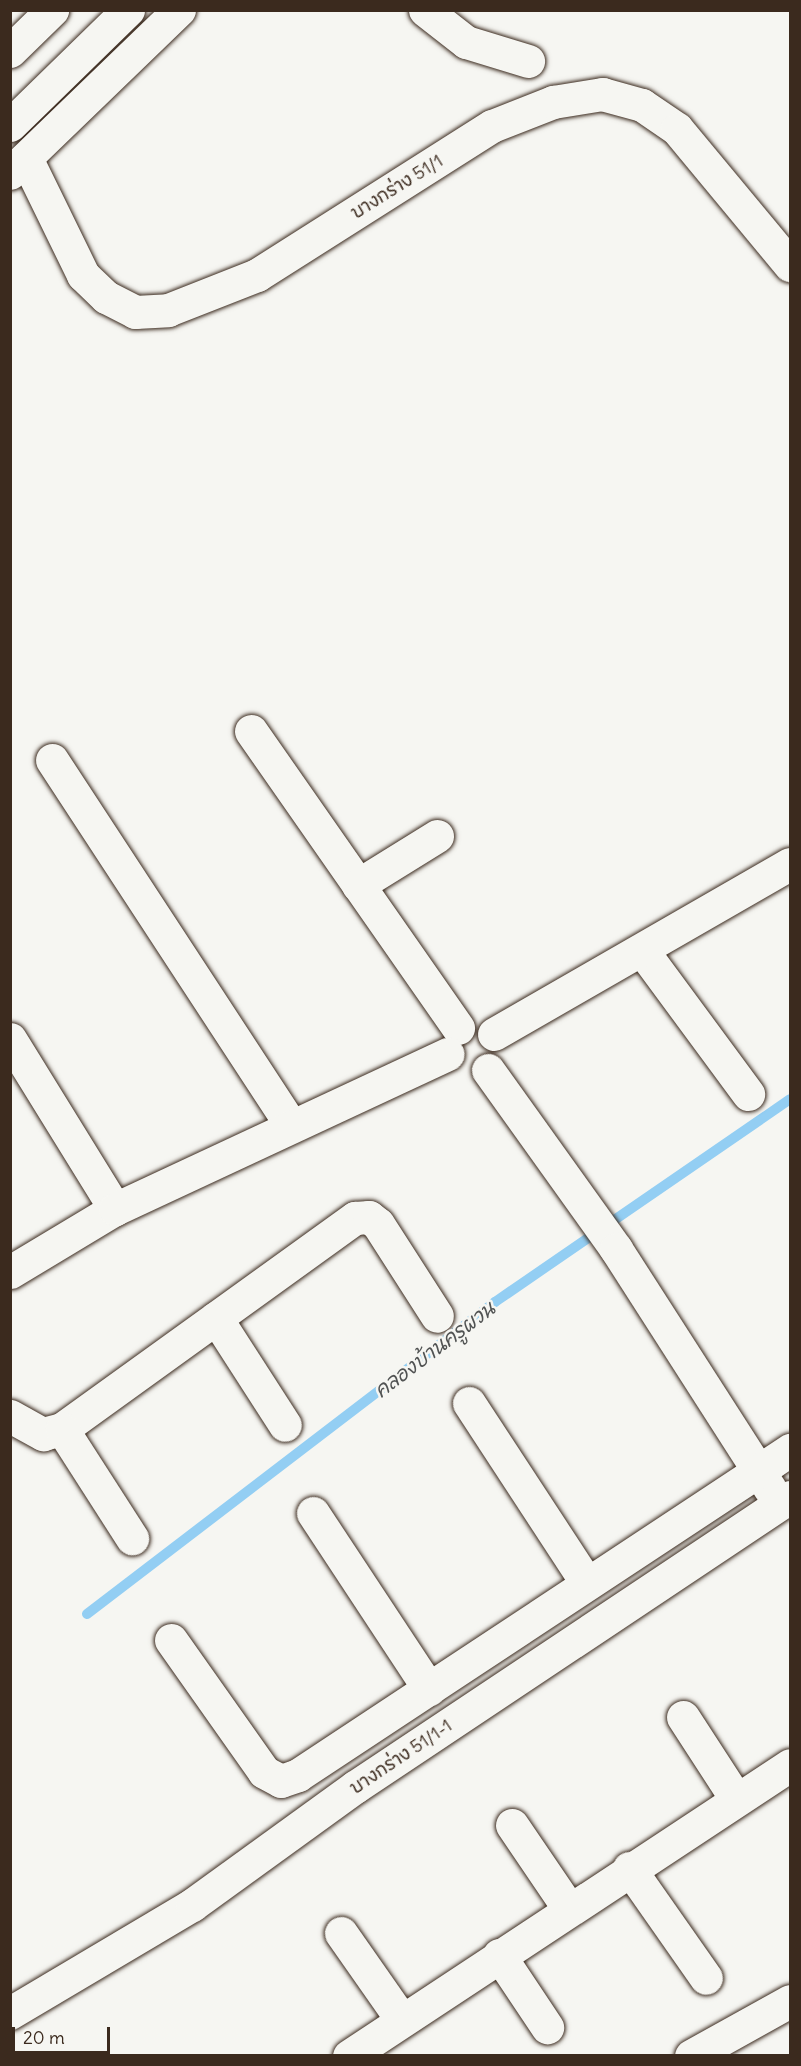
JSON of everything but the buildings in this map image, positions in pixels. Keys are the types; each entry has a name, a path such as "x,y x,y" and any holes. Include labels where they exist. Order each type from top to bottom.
{"street":[{"path":"10,51 52,10"},
{"path":"10,125 128,10"},
{"path":"18,166 178,10"},
{"path":"425,10 466,42 528,61"},
{"name":"บางกร่าง 51/1","path":"18,166 83,275 106,297 135,312 168,310 220,293 257,275 492,126 553,102 602,94 642,105 677,129 785,258"},
{"path":"10,1272 115,1209 453,1041 478,1023 494,1034 498,1054 488,1070 468,1074 453,1041 358,885 251,731"},
{"path":"52,760 290,1124"},
{"path":"358,885 437,836"},
{"path":"494,1034 790,864"},
{"path":"642,950 748,1094"},
{"path":"10,1039 115,1209"},
{"path":"488,1070 608,1238 758,1471 787,1507"},
{"path":"10,1416 43,1434 62,1429 356,1218 369,1217 437,1316"},
{"path":"216,1318 285,1425"},
{"path":"468,1403 586,1582"},
{"path":"62,1429 132,1538"},
{"path":"171,1640 264,1772 281,1781 298,1776 586,1582 790,1450"},
{"name":"บางกร่าง 51/1-1","path":"10,2013 192,1905 355,1787 787,1507"},
{"path":"312,1513 429,1689"},
{"path":"683,1717 735,1797"},
{"path":"349,2055 735,1797 790,1765"},
{"path":"512,1825 568,1909"},
{"path":"629,1868 706,1978"},
{"path":"341,1933 402,2020"},
{"path":"499,1955 547,2027"},
{"path":"691,2055 790,2001"}],"waterway":[{"name":"คลองบ้านครูผวน","path":"87,1614 495,1302 790,1099"}]}
